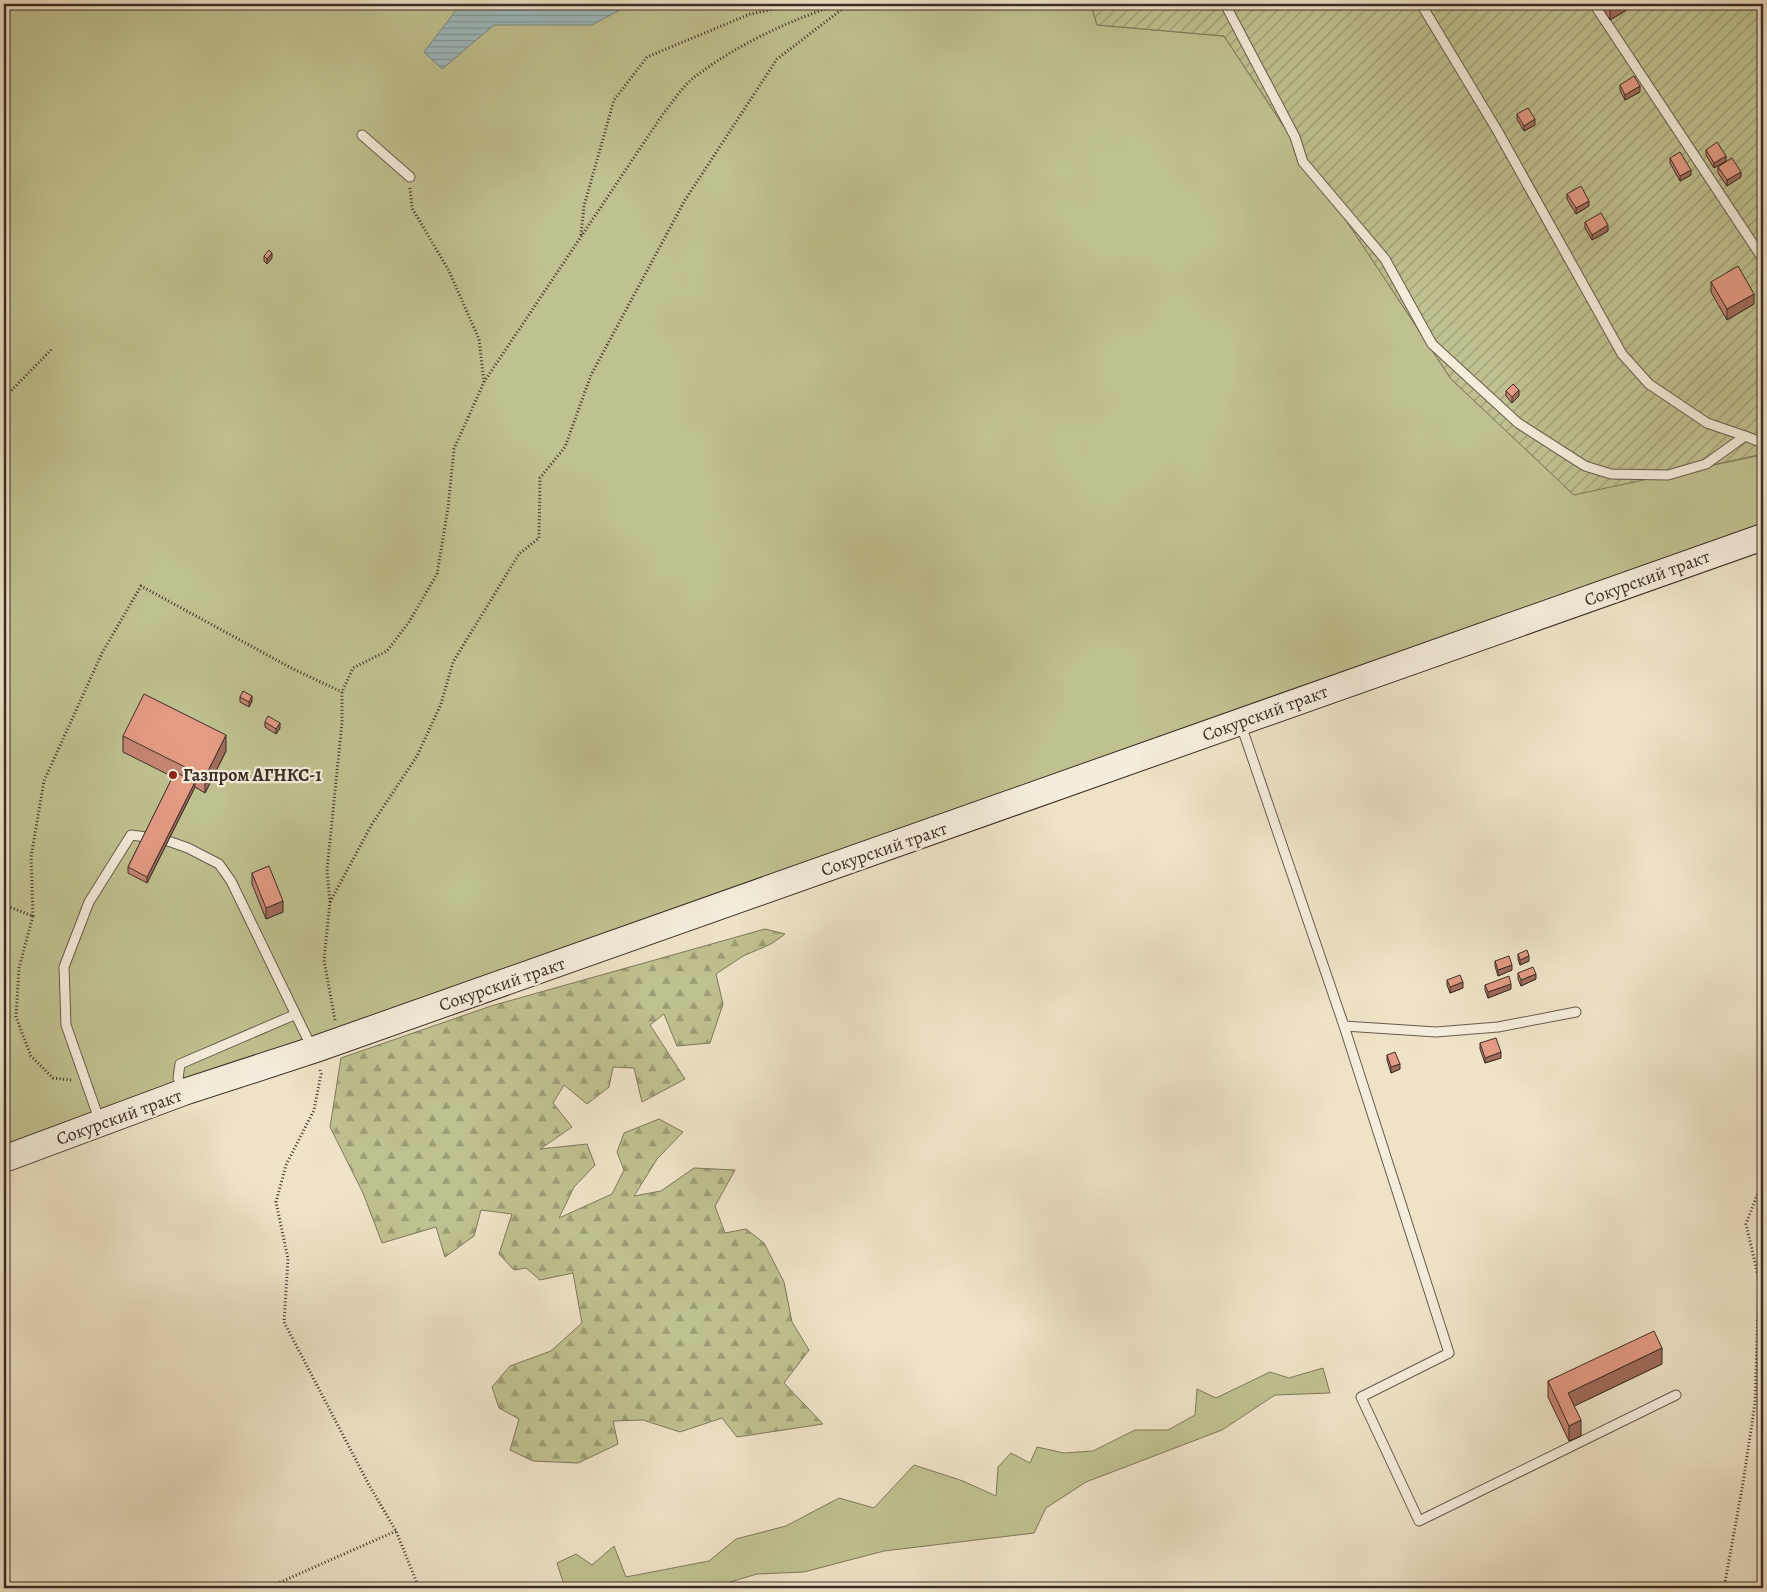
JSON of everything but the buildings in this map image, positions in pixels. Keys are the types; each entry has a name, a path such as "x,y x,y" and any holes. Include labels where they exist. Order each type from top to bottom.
{"street":[{"name":"Сокурский тракт","path":"4,1159 184,1092 337,1042 1763,537"}],"lane":[{"path":"1225,4 1295,136 1303,162 1385,260 1432,344 1518,424 1585,466 1611,474 1668,475 1706,464 1745,436"},
{"path":"1422,4 1497,130 1622,354 1649,384 1707,424 1763,442"},
{"path":"1594,4 1763,259"},
{"path":"362,135 410,177"},
{"path":"1240,722 1344,1026 1449,1353 1361,1397 1419,1521 1676,1396"},
{"path":"101,1124 66,1024 64,967 89,902 131,835 146,837"},
{"path":"168,842 188,848 219,864 231,881 294,1015 313,1050"},
{"path":"1344,1026 1436,1032 1498,1028 1576,1012"},
{"path":"184,1092 178,1078 180,1064 294,1015"}],"path":[{"path":"581,236 584,206 614,100 647,57 750,14 798,4"},
{"path":"337,1042 324,960 330,902 327,870 342,723 342,692 353,668 387,652 409,622 438,574 448,508 454,449 484,382 662,114 694,77 742,47 805,15 840,4"},
{"path":"330,902 372,824 417,756 441,704 453,662 519,554 538,538 540,478 565,447 591,375 685,200 777,59 849,4"},
{"path":"410,177 412,208 450,271 479,339 484,382"},
{"path":"4,398 53,348"},
{"path":"86,1081 53,1078 31,1056 16,1017 20,968 33,916 31,857 44,781 102,653 141,586 293,669 342,692"},
{"path":"4,904 33,916"},
{"path":"313,1050 321,1074 314,1110 286,1165 276,1202 288,1259 284,1322 369,1485 396,1531 418,1588"},
{"path":"1724,1588 1744,1483 1755,1403 1759,1280 1746,1224 1763,1180"},
{"path":"1759,1280 1763,1284"},
{"path":"266,1588 396,1531"}],"green space":[{"path":"4,4 1091,4 1097,25 1224,36 1451,379 1573,494 1757,456 1763,474 1763,537 4,1159"},
{"path":"1091,4 1763,4 1763,454 1574,495 1451,379 1224,36 1097,25"},
{"path":"765,929 785,934 771,944 743,956 716,974 723,1004 710,1043 677,1046 664,1014 650,1025 685,1079 642,1102 634,1068 613,1067 609,1087 587,1104 564,1085 553,1103 572,1127 540,1149 587,1144 595,1165 574,1187 559,1218 612,1194 624,1170 617,1152 624,1133 659,1119 683,1132 657,1159 634,1196 661,1191 694,1168 735,1170 715,1206 725,1233 746,1229 764,1243 784,1282 792,1322 809,1350 784,1383 823,1424 737,1437 722,1418 680,1432 643,1420 613,1421 618,1444 578,1463 533,1461 510,1450 519,1419 499,1408 492,1387 510,1366 551,1351 582,1323 573,1273 540,1280 526,1268 514,1270 499,1254 512,1214 481,1210 474,1236 445,1257 436,1227 382,1243 363,1193 330,1127 341,1058 491,1006"},
{"path":"1323,1368 1330,1393 1275,1395 1222,1430 1086,1482 1046,1508 1034,1533 884,1551 804,1572 757,1574 710,1588 565,1588 557,1563 576,1554 592,1565 614,1546 626,1577 709,1561 736,1539 786,1526 839,1498 874,1508 914,1465 963,1481 996,1496 998,1467 1011,1453 1030,1463 1037,1447 1064,1453 1093,1451 1135,1430 1168,1430 1195,1415 1197,1389 1216,1398 1270,1372 1289,1378"}],"water":[{"path":"461,4 631,4 592,25 494,25 442,69 424,52"}],"place":[{"name":"Газпром АГНКС-1","path":"173,775"}]}
